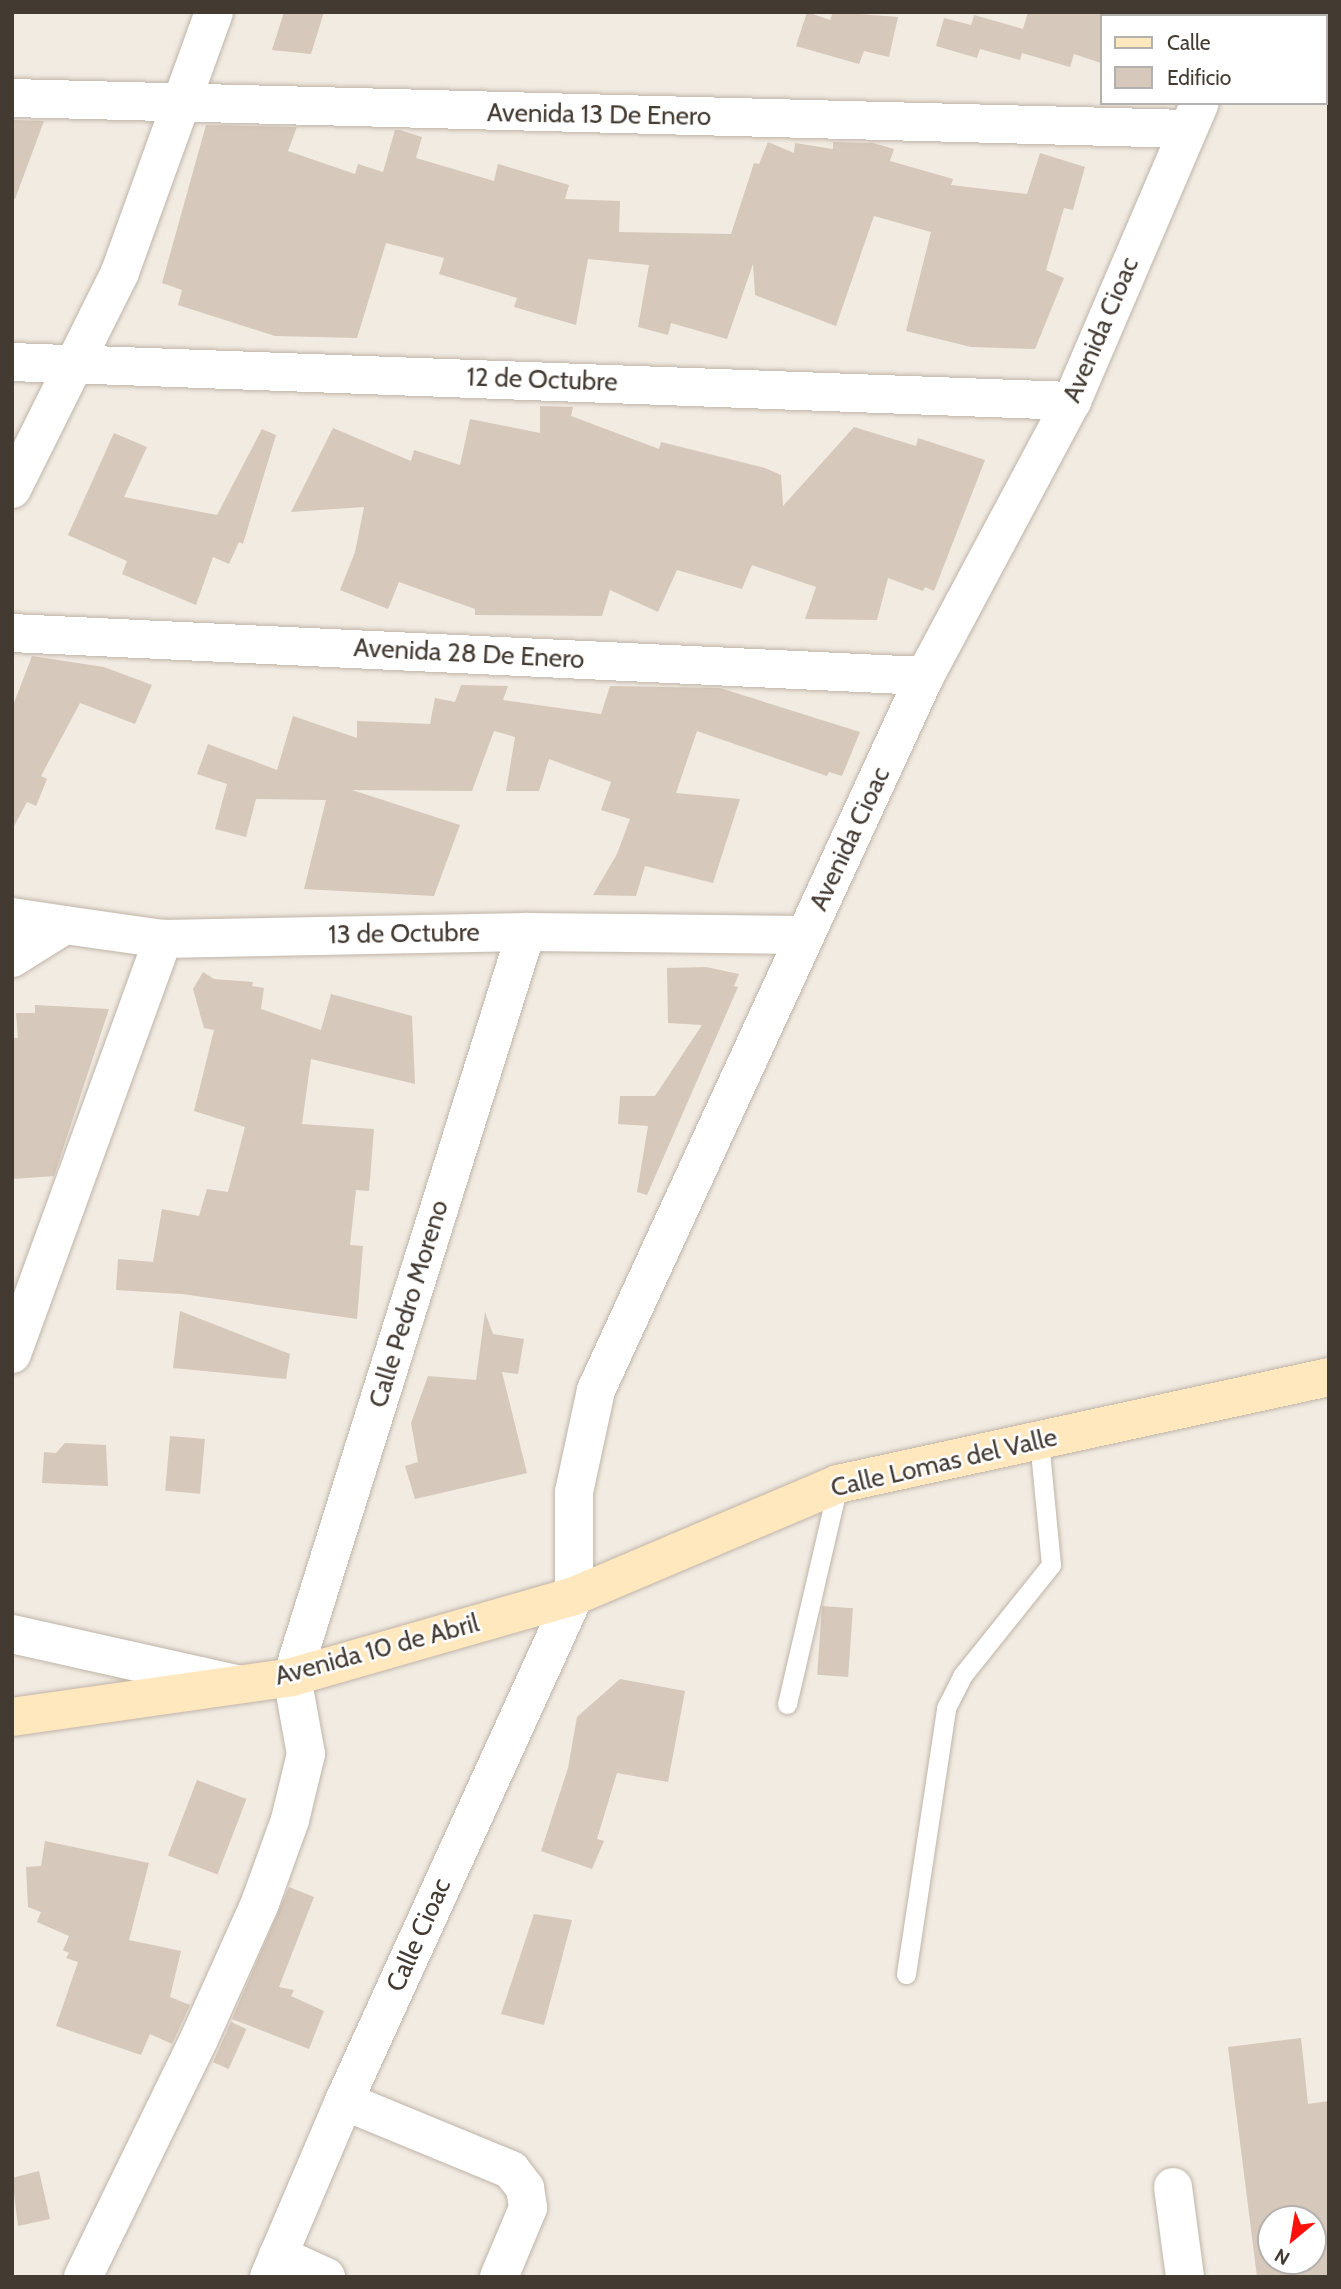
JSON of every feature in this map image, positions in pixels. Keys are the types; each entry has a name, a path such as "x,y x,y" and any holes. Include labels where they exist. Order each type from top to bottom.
{"street":[{"path":"12,489 120,272 214,12"},
{"name":"Avenida 13 De Enero","path":"12,99 182,105 1193,116"},
{"name":"Avenida Cioac","path":"574,1596 574,1492 596,1390 925,676 1072,401 1193,116"},
{"name":"12 de Octubre","path":"12,362 73,362 1072,401"},
{"name":"Avenida 28 De Enero","path":"12,633 925,676"},
{"name":"13 de Octubre","path":"12,917 163,939 526,932 805,935"},
{"path":"12,958 65,925"},
{"name":"Calle Pedro Moreno","path":"292,1677 526,932"},
{"path":"12,1354 163,939"},
{"name":"Calle Lomas del Valle","path":"574,1596 838,1484 1329,1377"},
{"name":"Avenida 10 de Abril","path":"12,1717 292,1677 574,1596"},
{"name":"Calle Cioac","path":"274,2266 344,2101 574,1596"},
{"path":"12,1634 235,1684"},
{"path":"83,2277 199,2039 260,1903 290,1820 306,1754 292,1677"},
{"path":"344,2101 511,2171 525,2188 528,2208 499,2277"},
{"path":"1172,2188 1185,2277"},
{"path":"274,2266 326,2277"}],"lane":[{"path":"906,1974 946,1708 962,1676 1051,1565 1039,1440"},
{"path":"787,1704 838,1484"}],"building":[{"path":"284,12 324,12 311,54 272,50"},
{"path":"807,12 830,20 833,12 898,17 889,57 864,51 859,64 796,46"},
{"path":"1028,12 1101,12 1100,63 1074,54 1070,67 1022,53 1020,60 980,49 977,58 936,46 944,18 971,25 974,15 1023,29"},
{"path":"13,120 44,121 15,199 12,198"},
{"path":"206,125 297,127 288,151 355,174 358,164 383,172 395,130 400,130 422,137 416,158 494,181 498,164 569,185 565,199 620,201 619,232 731,234 754,163 759,164 768,142 794,153 795,143 833,149 833,142 873,143 894,149 890,161 953,179 951,185 1027,194 1040,153 1085,167 1073,210 1064,208 1046,270 1064,278 1035,349 971,347 906,331 931,232 874,216 836,326 755,295 753,264 727,339 671,323 668,335 638,327 649,265 588,259 576,325 514,307 517,298 439,274 444,258 386,243 357,338 275,336 178,305 182,290 162,283"},
{"path":"540,406 573,407 571,416 659,449 661,442 765,468 781,475 783,506 854,427 916,446 918,438 985,460 934,591 925,587 923,591 888,578 877,620 805,619 816,587 752,565 742,589 677,570 658,612 610,590 602,616 475,615 475,609 399,582 388,609 340,590 355,552 364,507 291,512 333,428 411,461 414,450 460,465 470,419 540,433"},
{"path":"262,429 276,435 243,544 239,542 229,564 213,557 196,605 122,574 127,561 68,535 114,433 147,447 124,497 217,515"},
{"path":"32,656 104,667 152,685 135,724 80,703 41,776 47,779 36,806 27,802 12,830 12,708"},
{"path":"461,685 508,686 503,700 601,714 610,686 720,688 860,732 842,776 829,772 827,776 697,731 676,793 740,799 713,883 645,866 636,896 593,895 617,854 630,819 601,810 611,782 549,759 539,791 506,791 515,737 494,731 472,791 352,790 460,825 434,896 304,889 326,800 256,799 246,837 215,829 227,784 197,774 208,744 277,770 293,716 357,738 357,721 430,724 435,698 455,702"},
{"path":"706,967 739,974 734,986 738,987 647,1195 637,1192 648,1126 618,1124 620,1096 655,1096 702,1025 668,1023 667,968"},
{"path":"203,972 214,979 253,982 252,986 264,988 261,1009 321,1030 331,994 412,1016 415,1084 311,1059 302,1124 374,1129 369,1191 356,1190 350,1245 363,1246 357,1319 182,1294 116,1290 118,1259 153,1262 162,1209 199,1216 207,1189 228,1192 245,1127 194,1111 214,1030 204,1028 193,989"},
{"path":"35,1005 109,1009 54,1176 12,1179 12,1038 18,1038 16,1013 35,1013"},
{"path":"180,1311 290,1354 286,1379 173,1368"},
{"path":"485,1312 493,1334 524,1339 518,1374 502,1372 527,1473 415,1499 405,1466 418,1462 411,1423 428,1376 476,1380"},
{"path":"170,1436 205,1439 200,1494 165,1491"},
{"path":"65,1443 106,1445 108,1486 42,1483 44,1452 56,1453"},
{"path":"822,1606 853,1608 848,1677 817,1675"},
{"path":"620,1679 685,1691 668,1782 617,1773 597,1839 604,1841 592,1869 541,1851 568,1768 577,1717"},
{"path":"197,1780 246,1799 217,1875 168,1856"},
{"path":"45,1841 149,1863 129,1940 181,1951 170,1997 190,2005 172,2044 150,2034 141,2055 56,2026 78,1962 66,1958 69,1953 63,1950 69,1936 37,1922 41,1912 28,1907 26,1867 41,1866"},
{"path":"289,1887 314,1897 279,1987 294,1990 291,1996 324,2011 309,2049 232,2019"},
{"path":"534,1914 572,1920 544,2025 501,2014"},
{"path":"231,2022 247,2029 229,2069 213,2062"},
{"path":"1301,2038 1308,2104 1329,2101 1329,2277 1257,2277 1228,2047"},
{"path":"39,2171 50,2219 18,2226 12,2178"}]}
